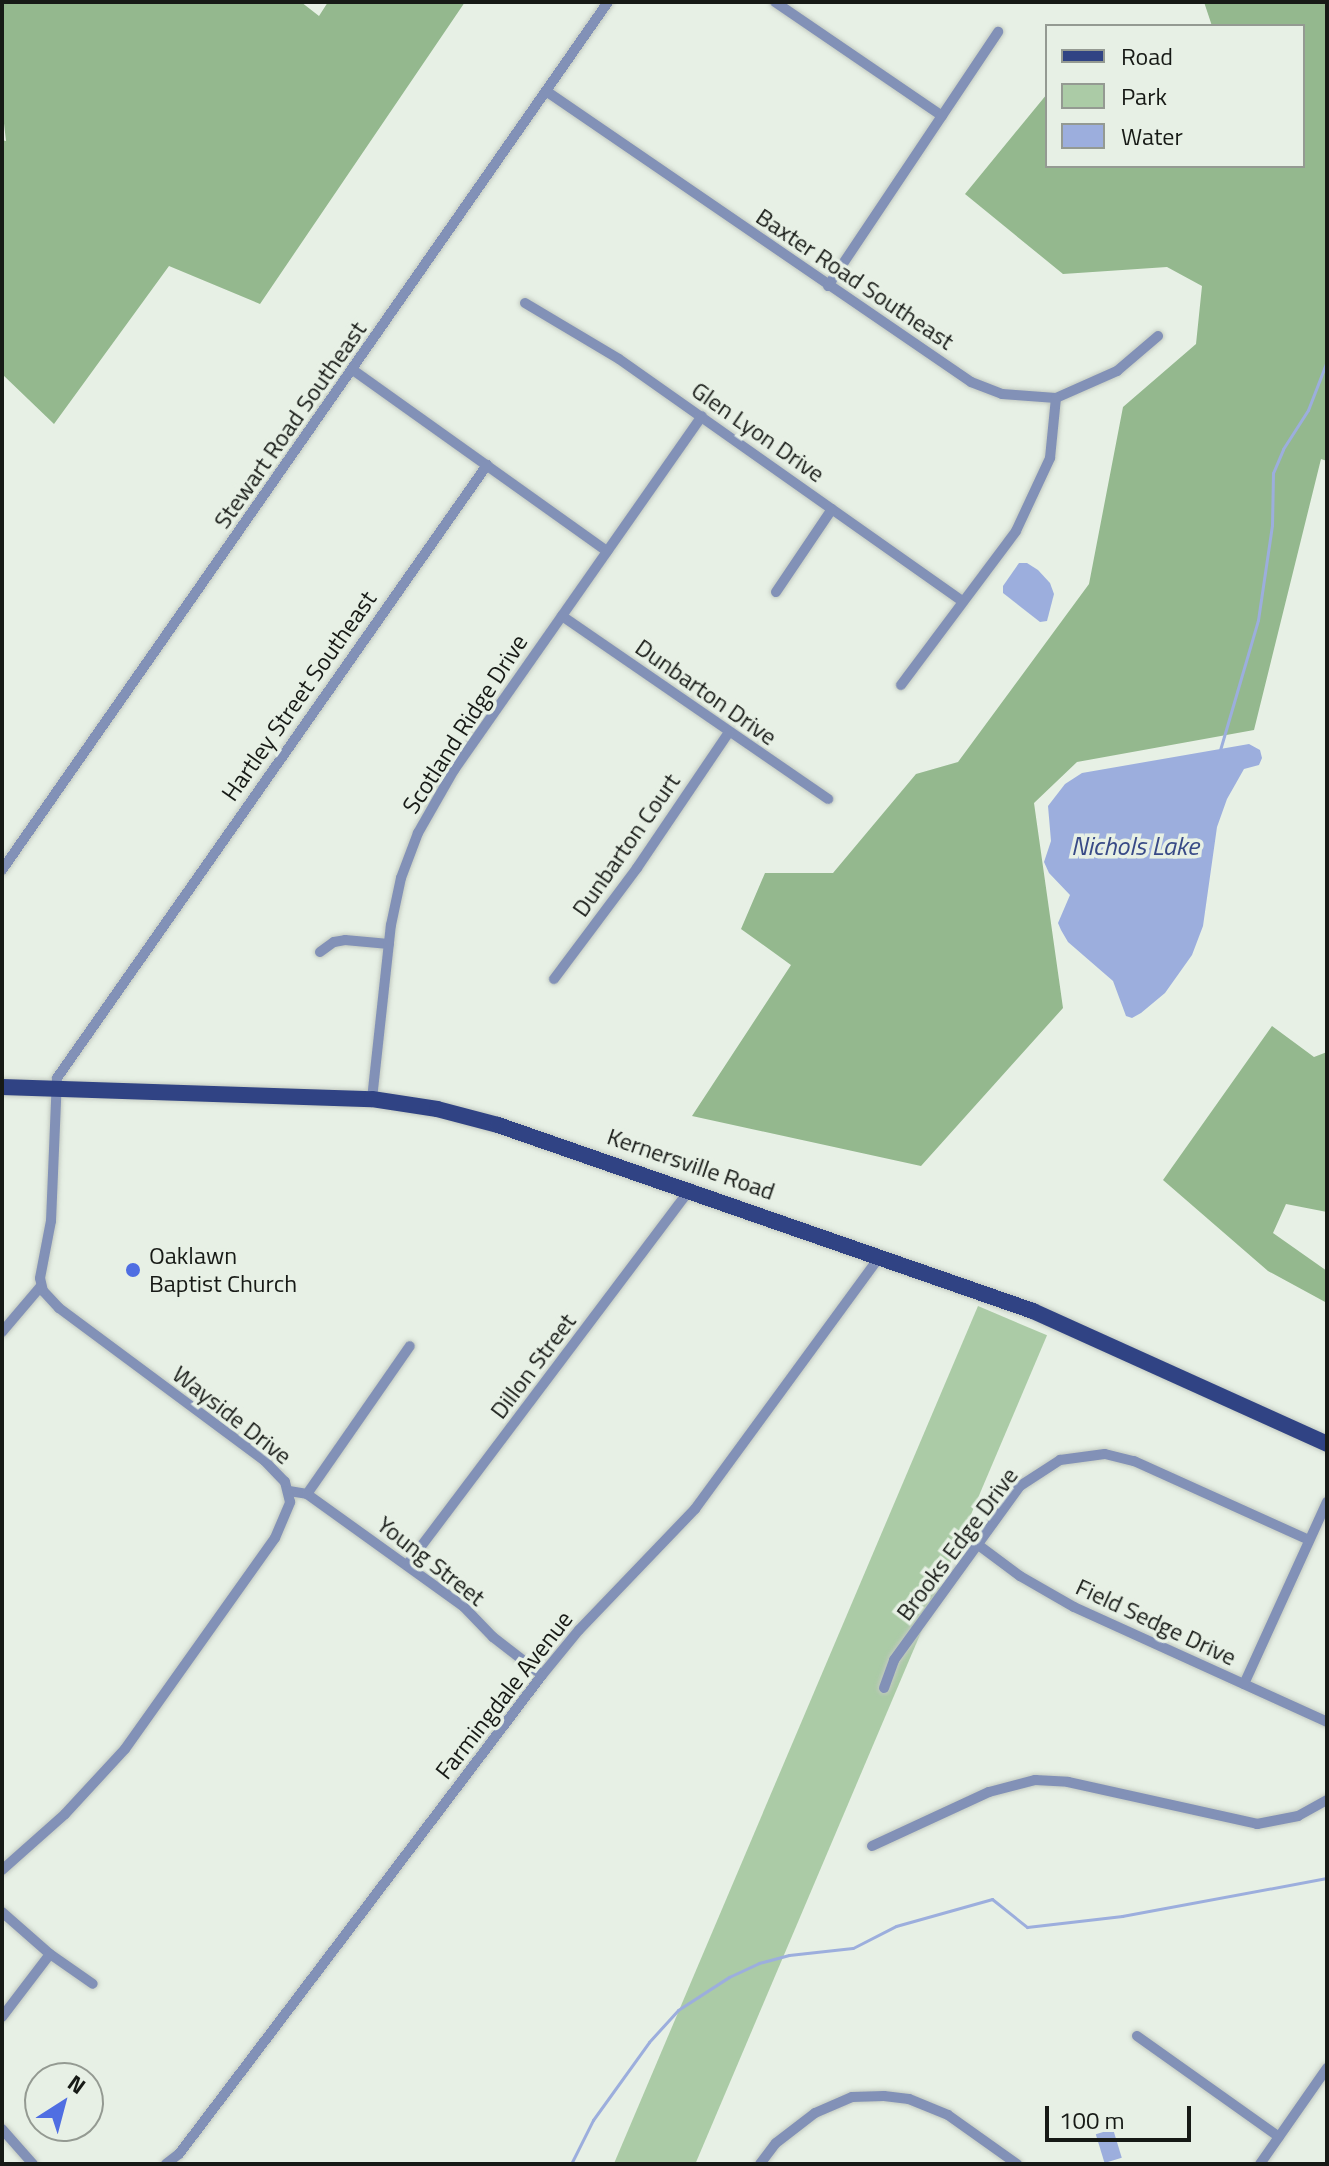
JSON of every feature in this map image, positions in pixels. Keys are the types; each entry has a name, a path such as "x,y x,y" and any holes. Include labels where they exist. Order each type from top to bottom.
{"main road":[{"name":"Kernersville Road","path":"2,1087 372,1099 437,1109 506,1127 1033,1311 1327,1444"}],"street":[{"name":"Stewart Road Southeast","path":"2,870 608,2"},
{"path":"775,2 942,116"},
{"path":"828,286 998,32"},
{"name":"Baxter Road Southeast","path":"546,91 971,382 1002,394 1056,398 1117,371 1158,336"},
{"name":"Glen Lyon Drive","path":"525,303 619,359 963,602"},
{"path":"353,370 607,551"},
{"path":"901,685 1016,531 1035,496 1050,458 1056,398"},
{"name":"Scotland Ridge Drive","path":"372,1099 389,944 401,878 429,811 702,416"},
{"name":"Hartley Street Southeast","path":"57,1087 57,1078 215,849 487,465"},
{"path":"776,592 832,509"},
{"name":"Dunbarton Drive","path":"562,616 828,799"},
{"name":"Dunbarton Court","path":"554,979 637,868 729,732"},
{"path":"320,952 334,942 345,940 389,944"},
{"path":"2,1332 41,1286 51,1221 57,1087"},
{"name":"Dillon Street","path":"407,1565 690,1189"},
{"name":"Farmingdale Avenue","path":"166,2164 179,2154 542,1675 579,1630 695,1509 880,1256"},
{"name":"Wayside Drive","path":"2,1870 65,1814 125,1749 275,1538 287,1515 289,1491 265,1461 59,1308 41,1286"},
{"path":"307,1494 410,1346"},
{"name":"Brooks Edge Drive","path":"884,1688 894,1660 977,1544 1033,1475 1060,1460 1088,1454 1134,1461 1309,1540"},
{"name":"Young Street","path":"289,1491 307,1494 407,1565 464,1607 493,1637 542,1675"},
{"path":"1244,1684 1327,1502"},
{"name":"Field Sedge Drive","path":"977,1544 1047,1593 1327,1722"},
{"path":"872,1846 989,1792 1035,1780 1068,1782 1257,1824 1298,1816 1327,1800"},
{"path":"2,1912 50,1954 93,1984"},
{"path":"2,2017 50,1954"},
{"path":"1137,2036 1279,2137"},
{"path":"1260,2164 1327,2068"},
{"path":"760,2164 776,2143 815,2113 852,2097 884,2096 909,2099 948,2115 1017,2164"},
{"path":"2,2129 33,2164"}],"green space":[{"path":"2,2 301,2 319,16 328,2 465,2 260,304 169,266 54,424 2,374 2,140 6,141 2,106"},
{"path":"1204,2 1327,2 1327,461 1321,459 1254,730 1077,762 1034,803 1063,1008 921,1166 692,1116 791,965 741,929 765,873 833,873 916,774 958,762 1089,584 1123,407 1196,344 1202,286 1167,267 1063,274 965,194 1045,96 1045,168 1305,168 1305,24 1211,24"},
{"path":"1272,1026 1314,1057 1327,1052 1327,1212 1286,1204 1273,1233 1327,1271 1327,1303 1268,1271 1163,1180"},
{"path":"978,1306 1047,1335 695,2164 614,2164"}],"water":[{"path":"1019,563 1027,563 1038,570 1050,583 1054,594 1047,621 1040,622 1003,593 1003,586"},
{"name":"Nichols Lake","path":"1249,744 1260,750 1262,758 1259,765 1244,769 1227,799 1217,827 1203,926 1192,955 1165,993 1141,1013 1132,1018 1126,1016 1113,981 1068,942 1058,923 1070,895 1049,873 1044,862 1051,841 1048,806 1065,784 1082,773"},
{"path":"1113,2129 1122,2158 1105,2163 1096,2134"}],"waterway":[{"path":"1220,750 1258,620 1272,525 1273,473 1283,449 1308,410 1327,361"},
{"path":"571,2164 593,2120 649,2042 678,2010 729,1977 759,1963 789,1955 853,1948 896,1926 992,1899 1027,1927 1122,1916 1327,1878"}],"place":[{"name":"Oaklawn Baptist Church","path":"133,1270"}]}
